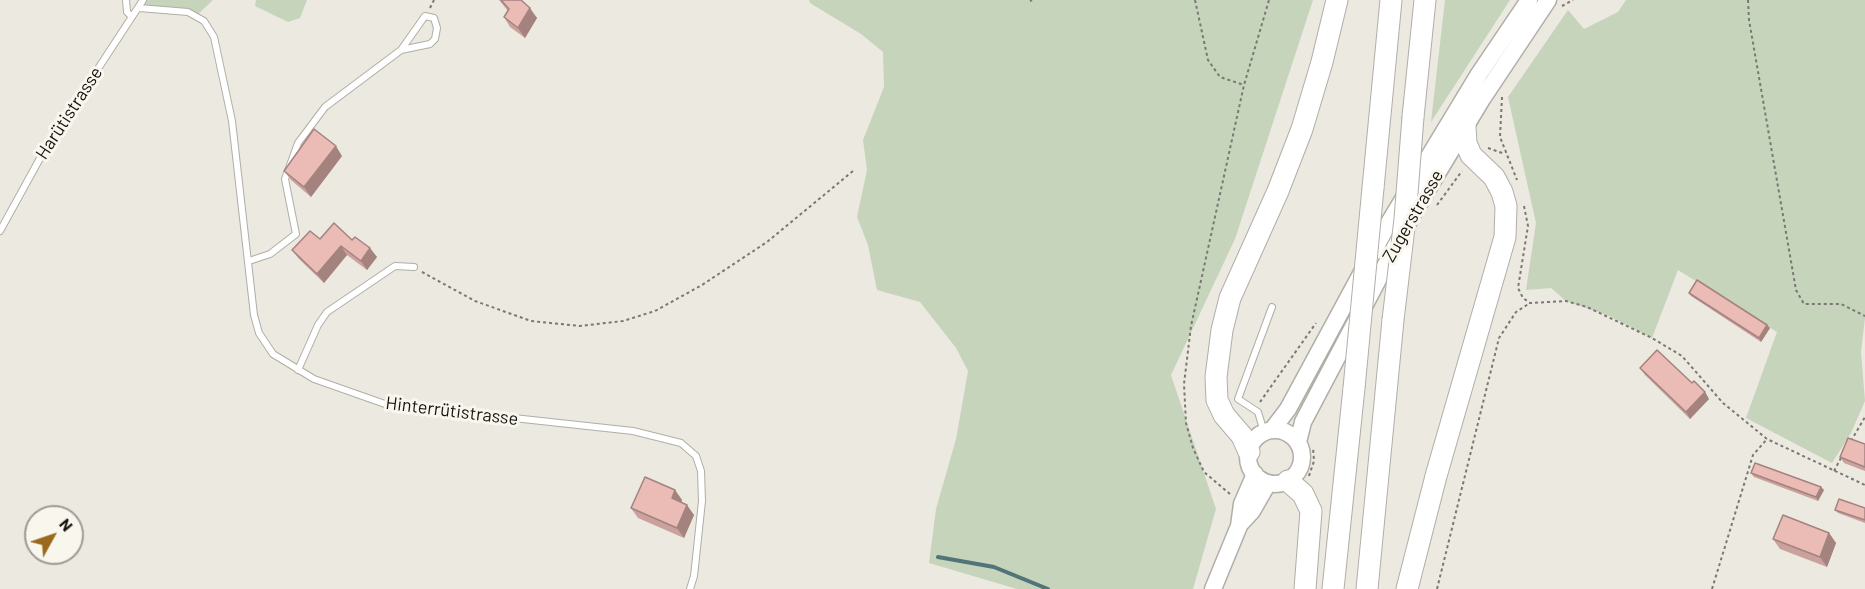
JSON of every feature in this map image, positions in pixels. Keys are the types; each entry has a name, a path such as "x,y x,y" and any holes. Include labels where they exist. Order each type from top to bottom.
{"highway":[{"path":"1249,452 1242,436 1224,415 1218,400 1216,376 1222,330 1230,298 1302,129 1322,62 1336,0"},
{"path":"1334,589 1392,0"},
{"path":"1367,589 1425,0"},
{"path":"1407,589 1436,477 1505,237 1506,206 1500,186 1473,157 1466,143 1465,126"},
{"path":"1270,479 1303,494 1311,511 1305,589"}],"main road":[{"name":"Zugerstrasse","path":"1249,452 1252,444 1268,431 1288,409 1387,226 1479,74 1529,0"},
{"name":"Zugerstrasse","path":"1213,589 1239,526 1242,504 1270,479 1300,468 1301,450 1298,442 1303,422 1338,352 1411,217 1465,126 1548,0"},
{"path":"1268,431 1286,433 1298,442"},
{"path":"1249,452 1249,460 1270,479"},
{"name":"Zugerstrasse","path":"1239,526 1270,479"}],"lane":[{"path":"126,0 127,12 132,17"},
{"name":"Harütistrasse","path":"0,231 44,151 143,0"},
{"name":"Hinterrütistrasse","path":"139,8 188,12 204,21 214,37 232,121 254,315 259,333 273,354 330,386 385,404 633,431 681,443 696,456 701,471 702,501 694,576 690,589"},
{"path":"249,261 270,254 296,234 285,179 298,143 325,107 401,50 425,16 434,18 437,28 435,39 430,44 401,50"},
{"path":"298,370 318,325 327,312 395,266 414,267"},
{"path":"1268,431 1258,412 1238,399 1272,307"}],"path":[{"path":"1195,0 1208,60 1220,77 1244,85"},
{"path":"1242,504 1204,472 1193,448 1186,423 1184,384 1191,326 1244,85 1269,0"},
{"path":"1748,0 1749,20 1796,290 1804,304 1841,304 1865,316"},
{"path":"1502,91 1500,137 1517,181"},
{"path":"1432,210 1473,157 1490,148 1505,154"},
{"path":"414,267 475,301 531,321 580,326 623,321 655,310 702,285 767,242 853,171"},
{"path":"1523,203 1528,226 1518,288 1523,298 1530,303"},
{"path":"1437,589 1499,338 1516,312 1530,303 1566,300 1607,315 1652,339 1682,356 1723,403 1767,440 1865,485"},
{"path":"1849,444 1865,417"},
{"path":"1712,589 1754,455 1767,440"},
{"path":"1834,471 1844,453"}],"green space":[{"path":"143,0 213,0 196,16 139,8"},
{"path":"256,0 307,0 300,18 288,22 255,6"},
{"path":"809,0 1313,0 1235,239 1171,375 1216,509 1193,589 1017,589 929,563 936,509 956,439 968,371 956,348 920,302 877,290 868,245 857,217 867,170 863,140 884,87 883,52 861,34 810,3"},
{"path":"1445,0 1510,0 1431,122"},
{"path":"1626,0 1865,0 1865,318 1861,352 1865,401 1851,433 1832,463 1746,418 1777,332 1678,270 1652,338 1607,315 1566,301 1551,288 1526,290 1536,223 1508,97 1568,10 1584,29 1618,12"}],"building":[{"path":"501,0 521,0 530,8 518,28 504,17 509,9"},
{"path":"314,129 336,146 304,187 284,171"},
{"path":"334,223 352,240 355,237 370,248 361,261 341,246 317,274 292,250 310,231 320,239"},
{"path":"1697,280 1767,325 1759,338 1689,293"},
{"path":"1657,350 1705,392 1686,412 1640,368"},
{"path":"1848,438 1865,444 1865,467 1840,457"},
{"path":"1755,463 1821,487 1816,497 1751,473"},
{"path":"645,477 675,490 672,498 687,505 677,528 631,508"},
{"path":"1839,499 1865,508 1865,520 1835,510"},
{"path":"1783,515 1829,533 1820,557 1773,539"}],"waterway":[{"path":"938,557 994,567 1048,589"}]}
